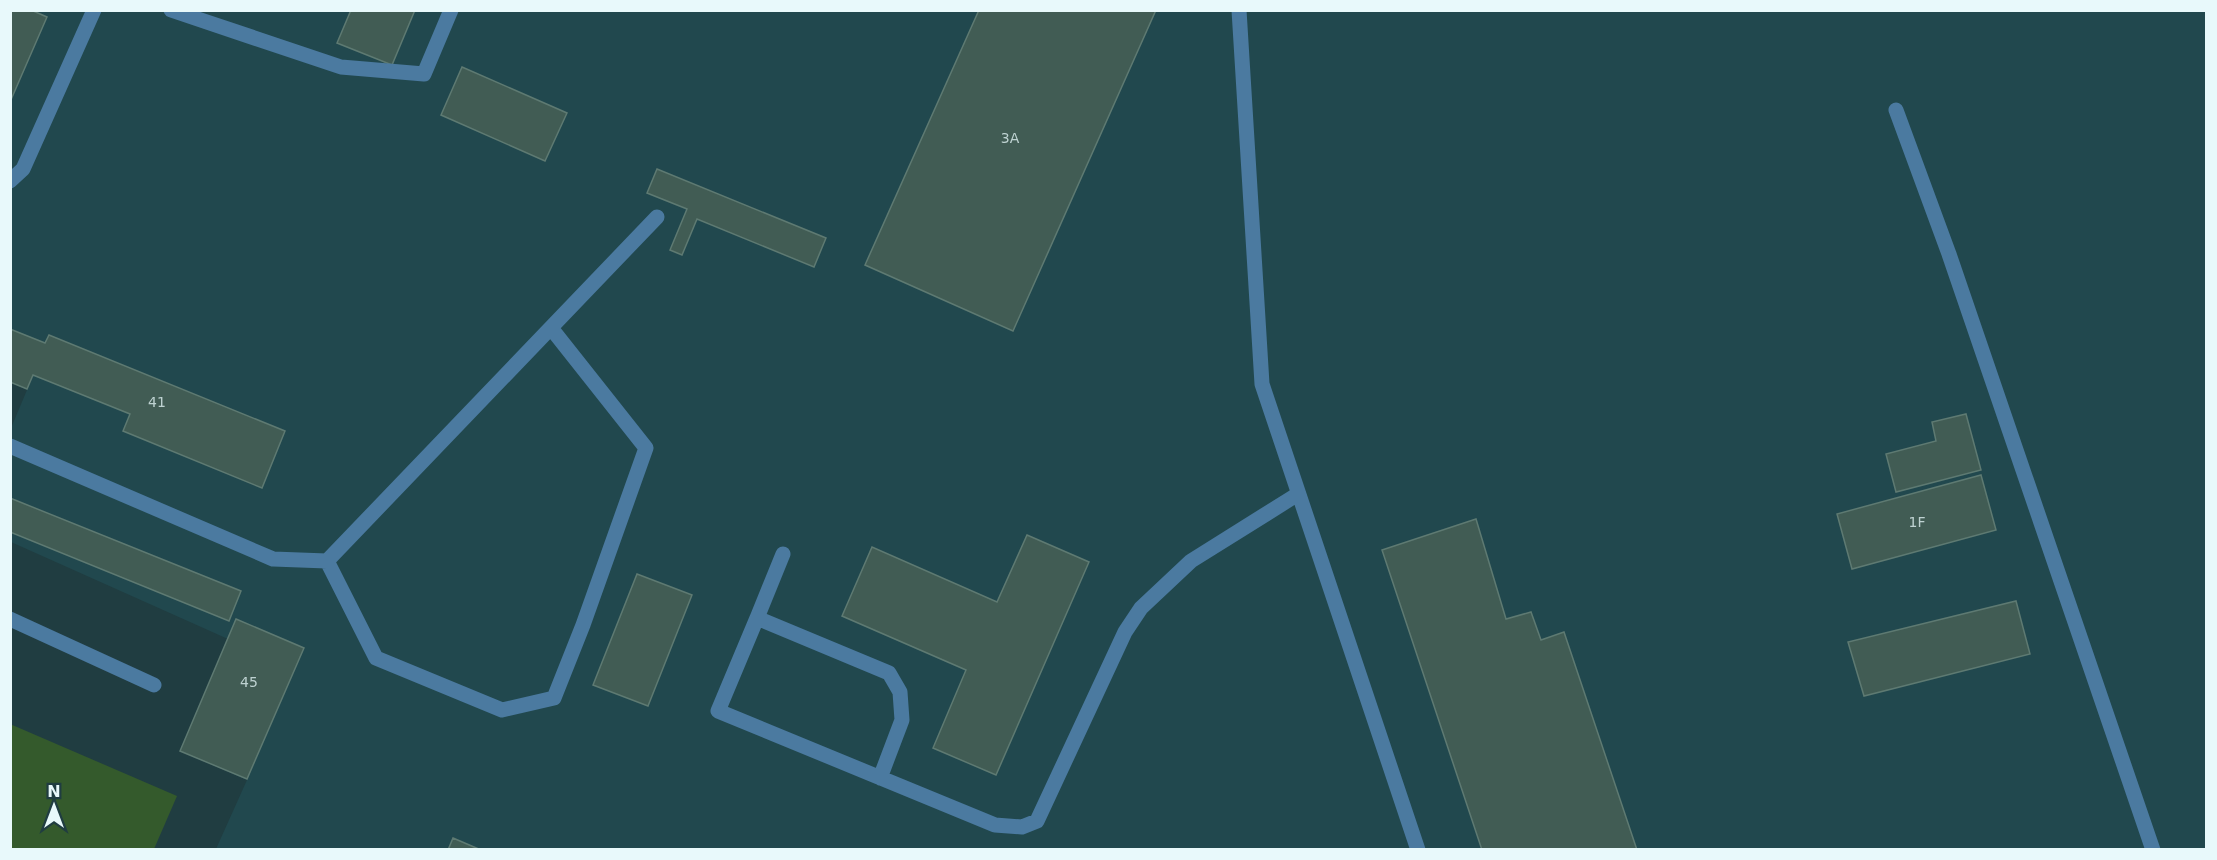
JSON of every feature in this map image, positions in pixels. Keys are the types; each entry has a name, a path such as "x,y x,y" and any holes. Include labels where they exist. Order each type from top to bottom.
{"lane":[{"path":"10,181 23,169 94,10"},
{"path":"171,10 341,67 424,74 451,10"},
{"path":"1239,10 1262,384 1418,849"},
{"path":"1896,110 1953,265 2153,849"},
{"path":"10,446 273,560 327,561 657,217"},
{"path":"327,561 376,658 502,710 554,698 646,448 551,328"},
{"path":"783,554 718,711 995,825 1022,827 1037,821 1125,632 1141,608 1191,561 1298,494"},
{"path":"757,618 889,673 900,692 902,720 880,778"},
{"path":"10,620 154,685"}],"shaded area":[{"path":"11,11 2206,11 2206,849 216,849 247,780 180,751 228,639 11,542 11,428 27,390 10,382"}],"green space":[{"path":"10,724 177,796 154,849 11,849"}],"building":[{"path":"10,10 31,10 47,17 10,102"},
{"path":"351,10 415,10 392,65 337,43"},
{"path":"979,10 1156,10 1013,331 865,265"},
{"path":"462,67 567,113 545,161 441,115"},
{"path":"657,169 826,238 814,267 697,219 682,255 670,250 687,209 647,193"},
{"path":"10,329 45,343 49,335 285,431 262,488 123,431 130,414 33,375 27,389 10,382"},
{"path":"1966,414 1981,470 1896,492 1886,454 1936,441 1932,422"},
{"path":"1981,475 1996,530 1852,569 1837,514"},
{"path":"10,498 241,591 229,621 10,532"},
{"path":"1476,519 1506,619 1531,612 1541,640 1564,632 1637,850 1482,850 1382,550"},
{"path":"1027,535 1089,562 996,775 933,748 966,670 842,616 872,547 997,602"},
{"path":"637,574 692,595 648,706 593,685"},
{"path":"2016,601 2030,654 1864,696 1848,642"},
{"path":"236,619 304,648 247,779 180,751"},
{"path":"453,838 481,850 448,850"}]}
